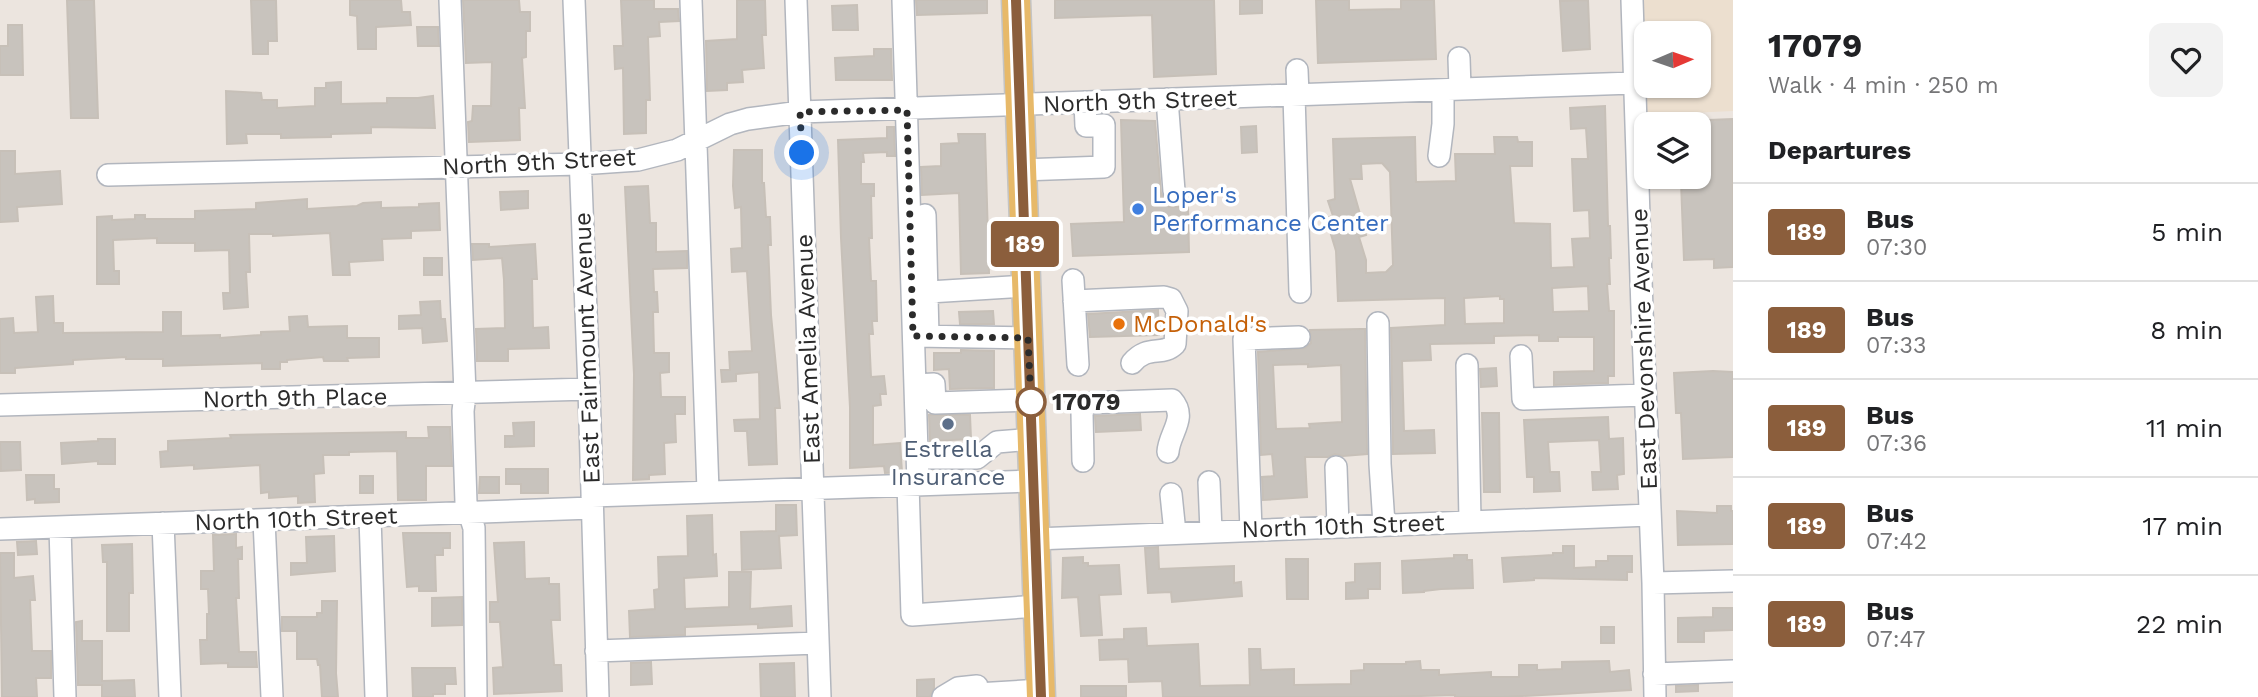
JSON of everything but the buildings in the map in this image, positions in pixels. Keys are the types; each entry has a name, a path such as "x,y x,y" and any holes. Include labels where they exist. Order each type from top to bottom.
{"main road":[{"path":"1016,0 1041,693"}],"street":[{"path":"450,0 465,394 463,424 466,503 474,528 476,697"},
{"name":"East Fairmount Avenue","path":"574,0 598,697"},
{"path":"691,0 708,491"},
{"name":"East Amelia Avenue","path":"796,0 820,697"},
{"path":"903,0 908,144 920,336 915,385 920,484 912,615 1038,606"},
{"name":"East Devonshire Avenue","path":"1632,0 1655,697"},
{"path":"1439,156 1443,124 1459,58"},
{"path":"1297,70 1300,292"},
{"name":"North 9th Street","path":"108,175 580,164 638,160 677,150 730,124 800,112 1633,83"},
{"path":"1167,99 1174,191"},
{"path":"1022,170 1104,167 1104,125 1086,126 1085,102"},
{"path":"919,292 925,215"},
{"path":"919,292 1026,286"},
{"path":"1078,365 1073,290 1171,299 1177,311 1175,344 1167,350 1143,353 1132,363"},
{"path":"1378,323 1380,464 1384,524"},
{"path":"920,336 1028,338"},
{"path":"1251,530 1244,339 1299,337"},
{"path":"1521,356 1523,399 1645,395"},
{"path":"1467,365 1470,521"},
{"path":"915,385 934,384 934,403 1031,400"},
{"name":"North 9th Place","path":"0,405 589,389"},
{"path":"1083,461 1082,413 1085,405 1089,403 1172,400 1177,407 1179,419 1177,429 1168,443 1168,452"},
{"path":"917,458 978,458 997,442 1032,439"},
{"path":"920,484 940,458"},
{"path":"1336,467 1338,526"},
{"name":"North 10th Street","path":"0,529 468,512 708,491 813,486 1033,481"},
{"path":"1209,482 1211,531"},
{"path":"1171,494 1175,533"},
{"name":"North 10th Street","path":"1035,539 1650,515"},
{"path":"370,517 376,697"},
{"path":"264,520 272,697"},
{"path":"163,523 170,697"},
{"path":"60,527 65,697"},
{"path":"1653,583 1733,580"},
{"path":"596,651 818,643"},
{"path":"1654,674 1733,671"},
{"path":"943,697 958,688 977,686 977,694 1041,693"}],"shaded area":[{"path":"1643,0 1733,0 1733,111 1647,112 1646,98 1712,98 1712,21 1644,21"}],"bus line":[{"name":"189","path":"1016,0 1041,697"}],"place":[{"name":"Loper's Performance Center","path":"1138,209"},
{"name":"McDonald's","path":"1119,324"},
{"name":"17079","path":"1031,402"},
{"name":"Estrella Insurance","path":"948,424"}],"route":[{"path":"802,153 800,112 907,110 913,336 1028,338 1031,402"}]}
